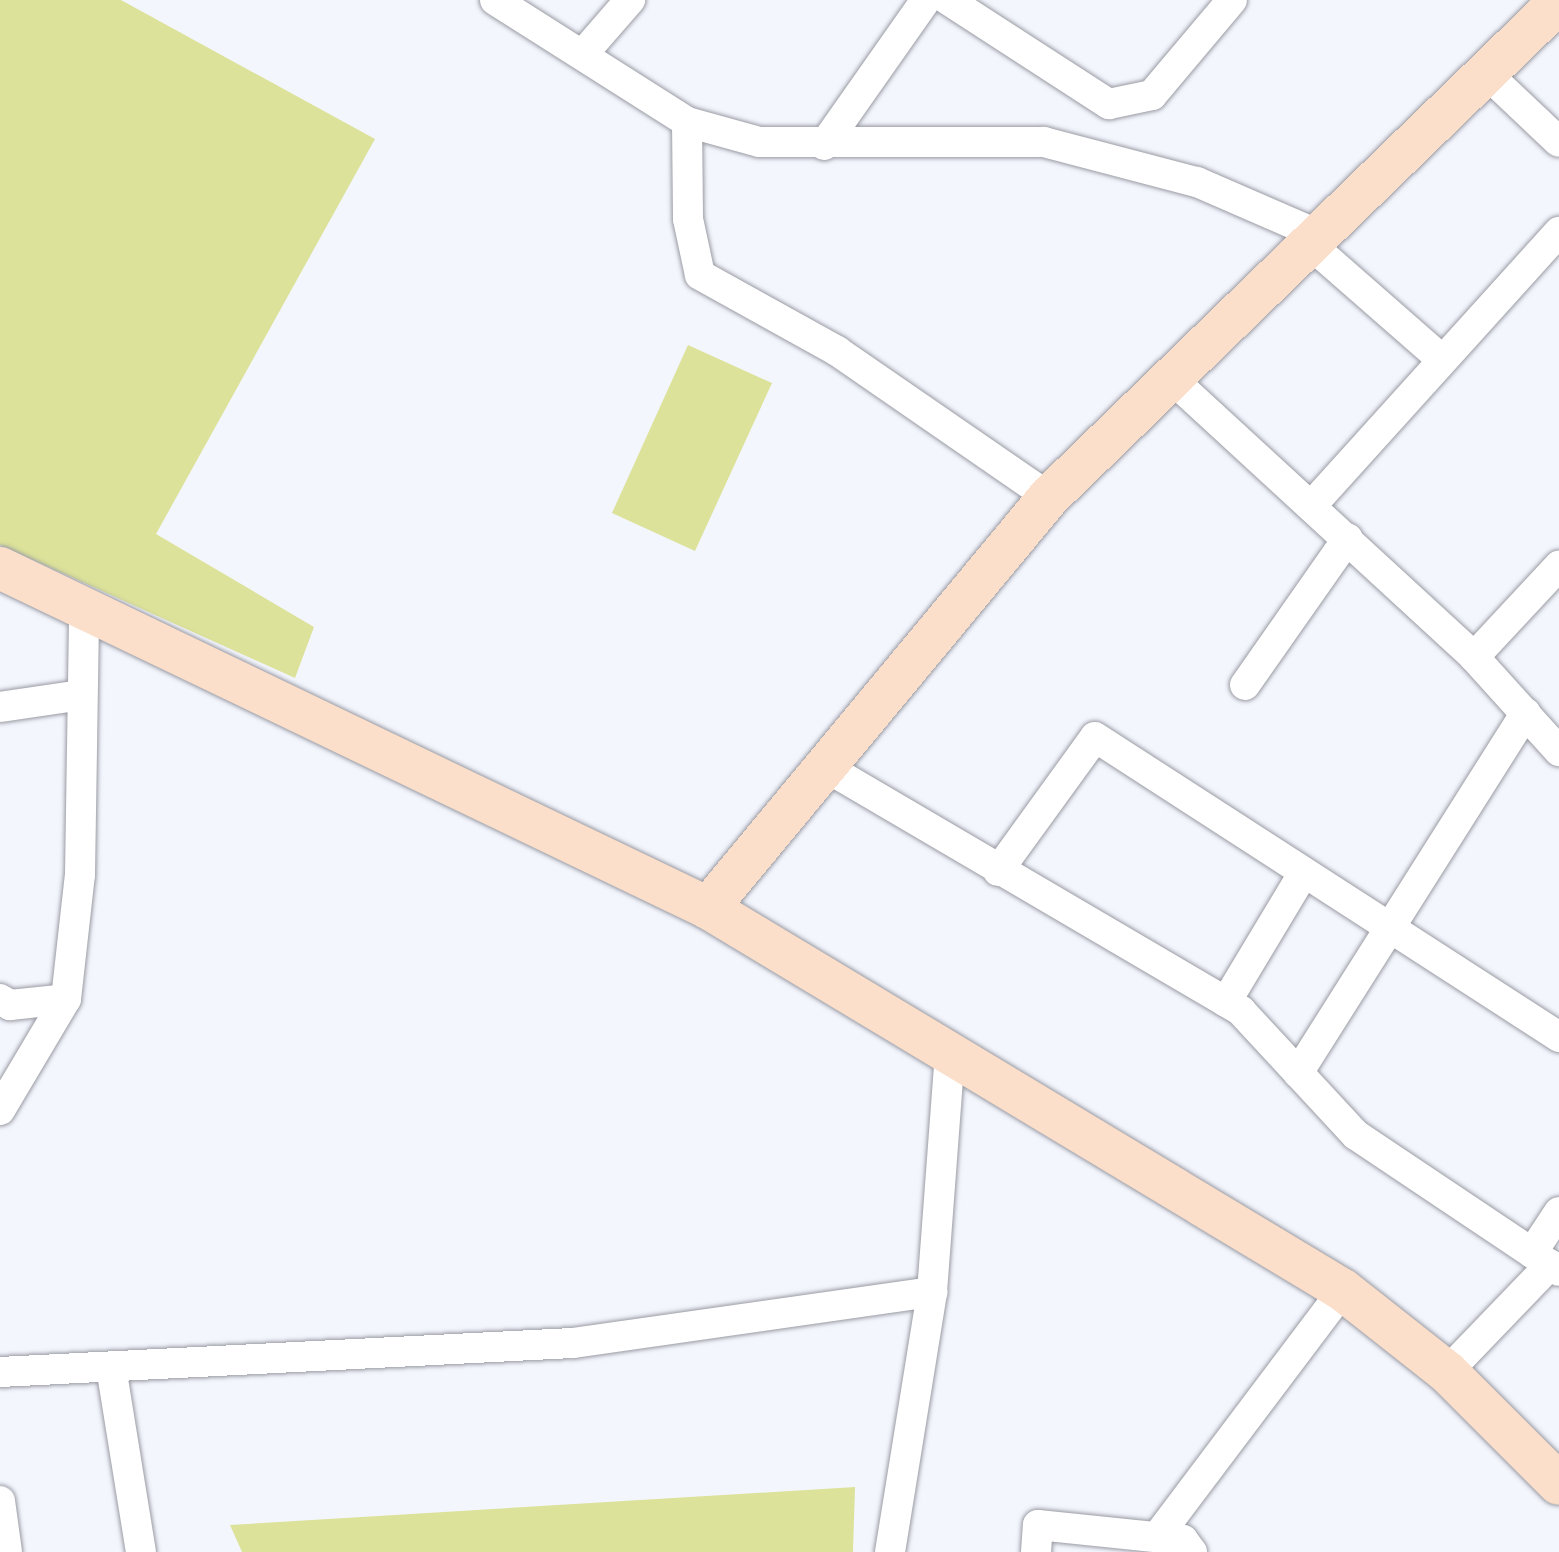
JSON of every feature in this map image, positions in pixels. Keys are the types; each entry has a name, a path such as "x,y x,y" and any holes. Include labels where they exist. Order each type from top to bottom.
{"street":[{"path":"495,0 687,122 759,142 1044,142 1197,182 1315,240 1440,358"},
{"path":"584,54 630,0"},
{"path":"824,145 926,0"},
{"path":"948,0 1109,104 1152,96 1232,0"},
{"path":"708,908 829,770 1048,496 1559,2"},
{"path":"1486,73 1559,142"},
{"path":"687,122 688,218 700,275 836,351 1048,496"},
{"path":"1313,504 1440,358 1559,232"},
{"path":"1172,379 1313,504 1474,657 1559,751"},
{"path":"1246,685 1348,538"},
{"path":"1474,657 1559,566"},
{"path":"0,568 708,908 1343,1290 1448,1372 1559,1484"},
{"path":"0,1110 66,999 80,875 84,608"},
{"path":"0,707 81,695"},
{"path":"1298,1073 1526,713"},
{"path":"998,871 1095,737 1559,1038"},
{"path":"829,770 1226,1002 1356,1136 1547,1263"},
{"path":"1226,1002 1302,874"},
{"path":"0,998 10,1005 66,999"},
{"path":"890,1552 932,1292 950,1055"},
{"path":"1448,1372 1547,1263 1559,1212"},
{"path":"1157,1538 1343,1290"},
{"path":"0,1372 573,1343 932,1292"},
{"path":"111,1367 141,1552"},
{"path":"0,1500 7,1552"},
{"path":"1036,1552 1038,1525 1184,1540 1192,1552"}],"green space":[{"path":"0,0 121,0 375,139 156,534 314,627 295,678 0,545"},
{"path":"688,345 772,383 695,551 612,513"},
{"path":"855,1487 853,1552 242,1552 230,1525"}]}
